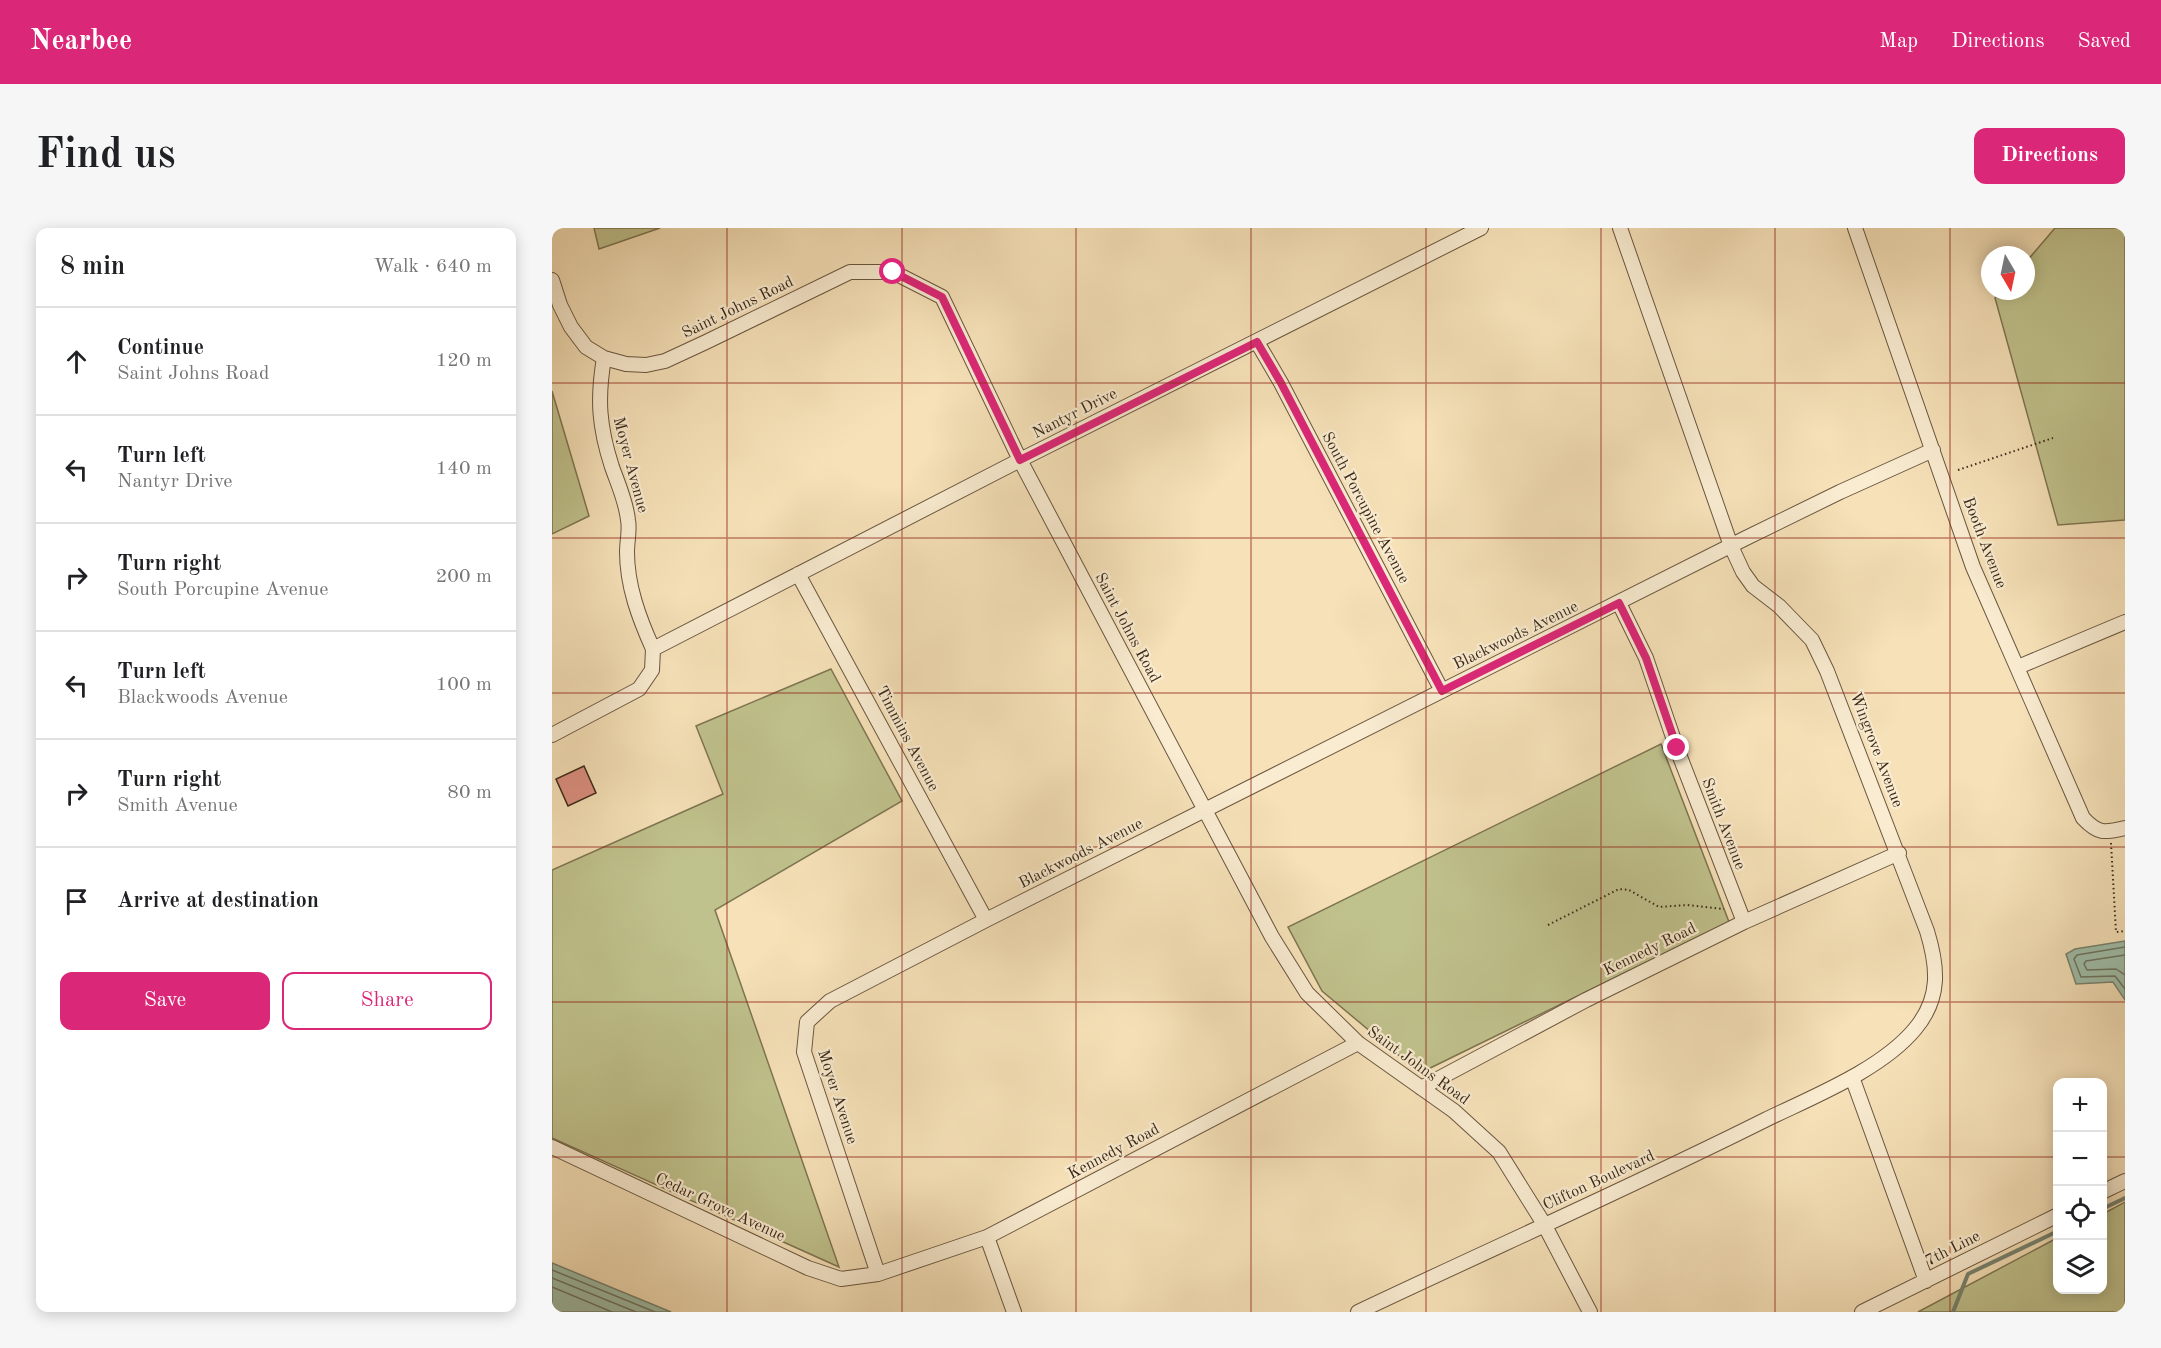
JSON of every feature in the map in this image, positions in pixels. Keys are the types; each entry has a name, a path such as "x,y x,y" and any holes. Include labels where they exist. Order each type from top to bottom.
{"street":[{"name":"Nantyr Drive","path":"653,649 1020,460 1481,228"},
{"name":"Wingrove Avenue","path":"1620,228 1731,546 1748,579 1797,623 1818,651 1899,853 1933,951 1936,972 1934,992 1926,1013 1899,1046 1852,1077"},
{"name":"Booth Avenue","path":"1857,229 1973,567 2083,818 2094,829 2110,831"},
{"name":"Saint Johns Road","path":"552,280 560,304 572,327 586,346 604,358 627,364 646,365 665,361 850,272 893,272 942,297 1020,460 1272,937 1307,993 1358,1043 1454,1111 1499,1152 1544,1224 1590,1312"},
{"name":"South Porcupine Avenue","path":"1257,342 1281,383 1442,691"},
{"name":"Moyer Avenue","path":"604,358 600,382 599,413 629,521 627,553 630,584 638,618 653,649"},
{"name":"Blackwoods Avenue","path":"986,920 1731,546 1840,492 1933,450"},
{"name":"Timmins Avenue","path":"798,574 986,920"},
{"name":"Smith Avenue","path":"1619,603 1646,658 1677,748 1742,916"},
{"path":"2018,667 2125,622"},
{"path":"552,735 639,690 652,670 653,649"},
{"path":"2110,831 2125,828"},
{"name":"Kennedy Road","path":"1421,1088 1742,916 1899,853"},
{"name":"Moyer Avenue","path":"878,1274 804,1052 807,1022 830,1001 986,920"},
{"name":"Kennedy Road","path":"878,1274 987,1237 1358,1043"},
{"path":"1852,1077 1926,1281"},
{"name":"Clifton Boulevard","path":"1358,1312 1705,1150 1852,1077"},
{"name":"Cedar Grove Avenue","path":"552,1147 808,1268 841,1279 878,1274"},
{"path":"2107,1190 2125,1181"},
{"name":"7th Line","path":"1862,1312 2053,1218"},
{"path":"987,1237 1014,1312"}],"path":[{"path":"1958,470 2053,438"},
{"path":"2110,831 2116,932 2125,931"},
{"path":"1548,925 1619,889 1629,890 1659,907 1688,904 1742,916"}],"green space":[{"path":"594,228 660,228 599,249"},
{"path":"2055,228 2125,228 2125,520 2058,525 1996,300 2035,300 2035,251"},
{"path":"552,391 589,516 552,534"},
{"path":"831,669 902,801 715,910 839,1267 552,1138 552,870 723,794 696,726"},
{"path":"1661,744 1729,922 1420,1073 1322,991 1288,927"},
{"path":"2125,1202 2125,1312 1918,1312 2053,1240 2053,1294 2107,1294 2107,1212"}],"water":[{"path":"2125,941 2125,1000 2113,982 2076,984 2066,954 2075,949"},
{"path":"552,1263 671,1312 552,1312"}],"building":[{"path":"584,766 596,793 568,806 556,779"}],"waterway":[{"path":"2107,1207 2125,1198"},
{"path":"1953,1312 1968,1274 2053,1233"}],"route":[{"path":"893,272 942,297 1020,460 1257,342 1281,383 1442,691 1619,603 1646,658 1677,748"}]}
